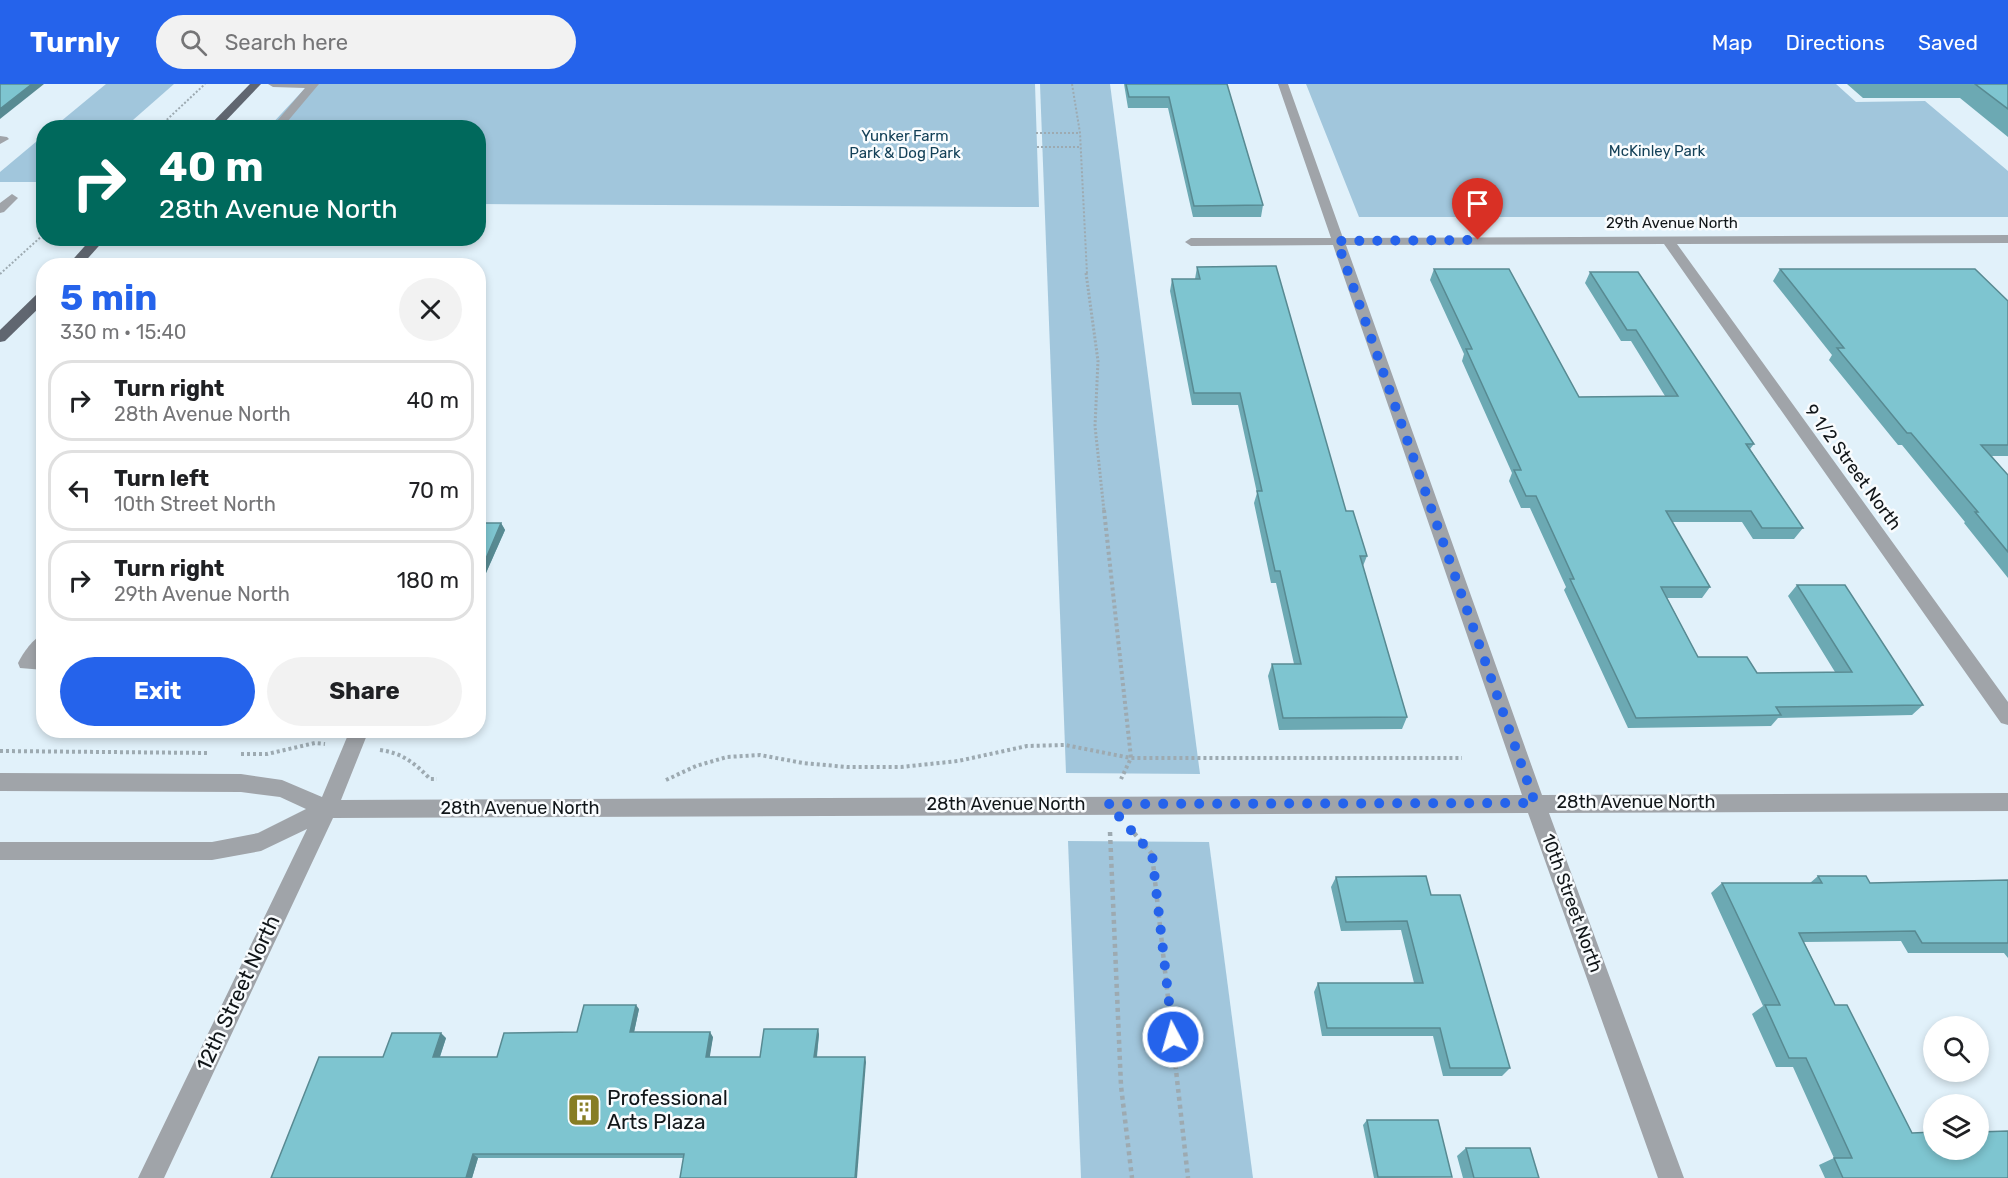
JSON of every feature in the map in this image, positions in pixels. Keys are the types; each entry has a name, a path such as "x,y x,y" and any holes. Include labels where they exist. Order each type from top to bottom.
{"main road":[{"path":"220,120 256,84"},
{"path":"81,258 92,246"},
{"path":"0,338 36,303"}],"street":[{"path":"273,84 314,84"},
{"path":"283,120 314,84"},
{"name":"10th Street North","path":"1283,84 1535,803 1671,1178"},
{"path":"0,208 12,198"},
{"name":"9 1/2 Street North","path":"1667,239 2008,717"},
{"name":"29th Avenue North","path":"1191,242 2008,239"},
{"path":"1991,240 2008,255"},
{"path":"36,651 27,663 36,663"},
{"name":"12th Street North","path":"151,1178 327,809 356,739"},
{"name":"28th Avenue North","path":"0,782 241,783 282,789 327,809 2008,802"},
{"name":"28th Avenue North","path":"0,851 212,851 261,842 327,809"}],"path":[{"path":"167,120 205,84"},
{"path":"1072,84 1081,147 1084,254 1098,361 1095,426 1131,758 1108,804 1121,1086 1132,1178"},
{"path":"1036,133 1080,133"},
{"path":"1037,147 1081,147"},
{"path":"0,274 36,241"},
{"path":"232,754 267,754 315,743 356,739 414,761 430,779 441,779"},
{"path":"655,784 696,766 727,757 760,755 836,766 901,767 958,761 1027,746 1065,745 1131,758 1462,758"},
{"path":"0,751 221,753"},
{"path":"1108,804 1152,854 1188,1178"}],"green space":[{"path":"106,84 174,84 133,120 62,120"},
{"name":"Yunker Farm Park & Dog Park","path":"309,84 1035,84 1039,207 486,204 486,120 275,120"},
{"path":"1040,84 1110,84 1200,774 1066,773"},
{"name":"McKinley Park","path":"1306,84 1836,84 1856,102 1925,101 2008,171 2008,217 1359,217"},
{"path":"36,142 36,182 0,182 0,172"},
{"path":"1068,841 1209,842 1253,1178 1081,1178"}],"building":[{"path":"0,84 32,84 0,109"},
{"path":"1126,84 1227,84 1263,205 1194,206 1169,97 1129,97"},
{"path":"1975,84 2008,84 2008,109"},
{"path":"1276,266 1346,511 1353,511 1367,556 1360,556 1407,717 1283,718 1272,664 1301,664 1280,571 1275,571 1257,491 1262,491 1240,393 1194,393 1172,279 1200,279 1197,267"},
{"path":"1434,269 1509,269 1579,397 1678,396 1636,330 1627,330 1590,272 1638,272 1754,444 1746,444 1803,528 1762,528 1751,511 1666,511 1710,587 1661,587 1698,657 1747,657 1757,673 1852,672 1797,585 1845,585 1923,705 1776,707 1781,715 1636,718 1570,579 1574,579 1536,496 1526,496 1514,470 1521,470 1466,349 1472,349"},
{"path":"1780,269 1975,269 2008,301 2008,445 1981,445 2008,475 2008,552 1975,512 1978,512 1911,433 1907,433 1837,348 1844,348"},
{"path":"486,523 501,523 486,558"},
{"path":"1426,876 1431,895 1460,895 1510,1068 1450,1068 1440,1028 1327,1028 1318,983 1423,983 1407,921 1346,922 1336,877"},
{"path":"1818,876 1866,876 1870,883 2008,880 2008,943 1922,943 1915,931 1799,933 1835,1005 1847,1005 1912,1133 1923,1132 1923,1160 1989,1160 1989,1132 2008,1131 2008,1178 1843,1178 1834,1158 1852,1158 1806,1058 1789,1058 1765,1005 1780,1005 1722,883 1822,883"},
{"name":"Professional Arts Plaza","path":"584,1005 636,1005 630,1032 710,1032 706,1057 760,1057 764,1029 818,1029 814,1057 865,1057 855,1178 680,1178 684,1154 473,1154 466,1178 271,1178 319,1057 383,1057 392,1033 441,1033 433,1057 497,1057 504,1033 577,1032"},
{"path":"1367,1120 1438,1120 1452,1177 1378,1177"},
{"path":"1466,1148 1530,1148 1539,1178 1474,1178"}],"place":[{"name":"Professional Arts Plaza","path":"584,1110"}],"route":[{"path":"1173,1037 1152,854 1108,804 1535,803 1337,241 1478,240"}]}
